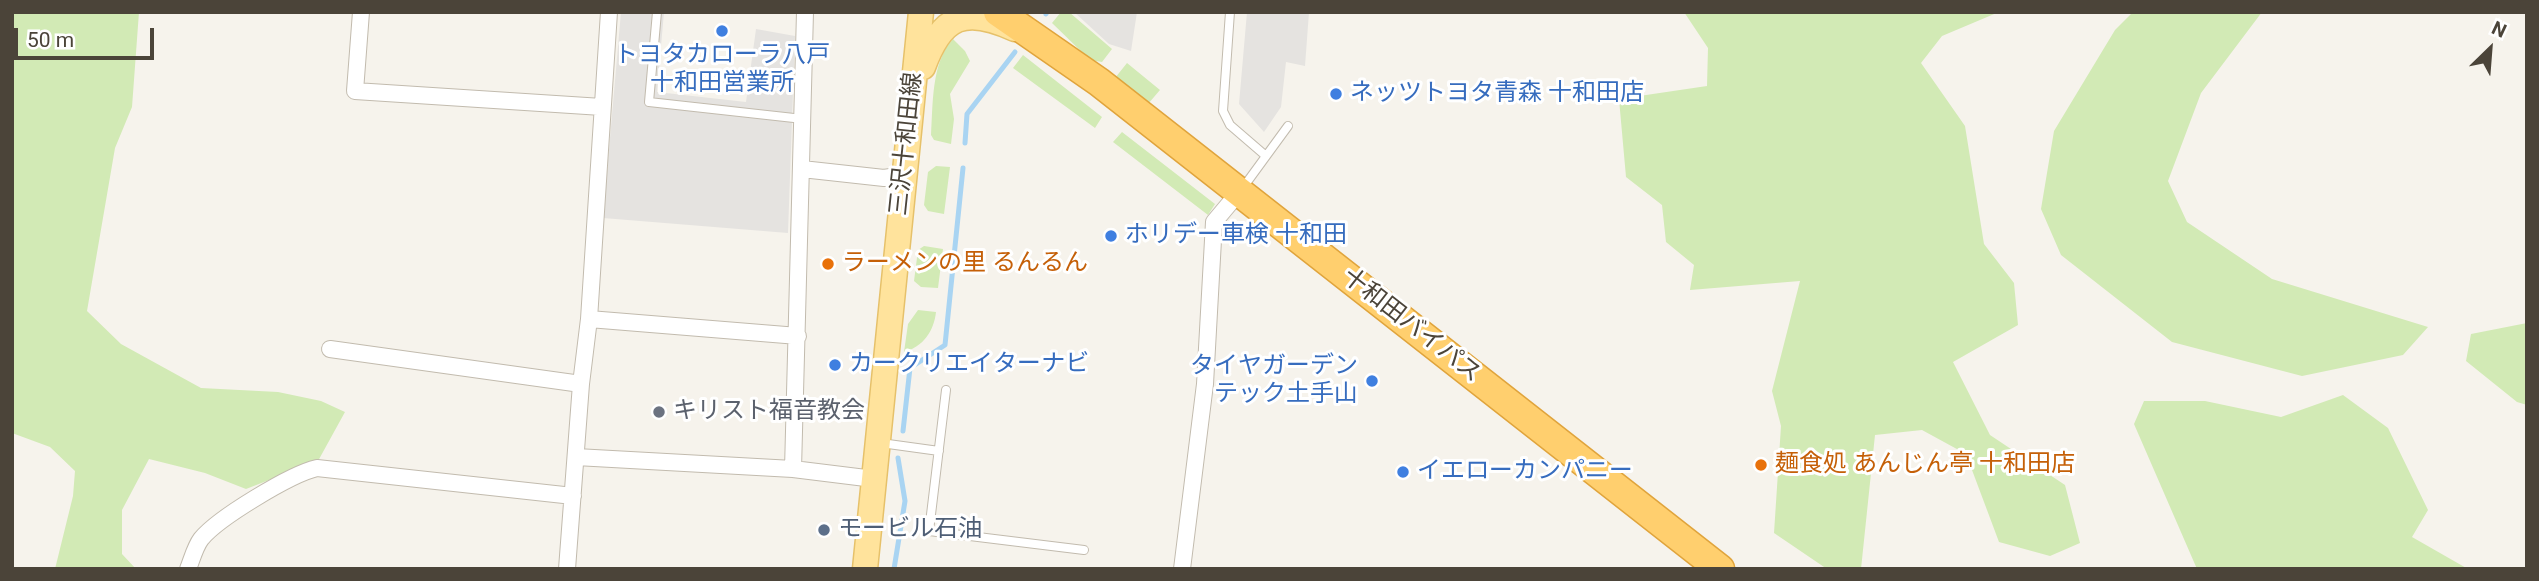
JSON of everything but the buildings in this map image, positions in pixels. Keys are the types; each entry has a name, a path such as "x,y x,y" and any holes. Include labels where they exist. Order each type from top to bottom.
{"highway":[{"path":"998,12 1033,26"},
{"name":"十和田バイパス","path":"1033,26 1099,82 1720,569"}],"main road":[{"name":"三沢十和田線","path":"865,569 921,12"},
{"path":"912,99 935,38 957,20 970,16 1033,26"}],"street":[{"path":"361,12 355,91 602,107"},
{"path":"567,569 581,384 589,318 609,12"},
{"path":"793,469 805,12"},
{"path":"802,169 884,178 903,175"},
{"path":"1182,569 1205,384 1214,222 1240,191"},
{"path":"589,318 798,336"},
{"path":"330,349 581,384"},
{"path":"576,457 793,469 874,479"},
{"path":"188,569 200,541 214,526 280,484 304,471 317,468 573,496"}],"lane":[{"path":"657,12 649,102 803,120"},
{"path":"1230,12 1223,111 1230,125 1266,156"},
{"path":"1240,191 1288,126"},
{"path":"946,390 929,531 1084,550"},
{"path":"878,442 939,451"}],"green space":[{"path":"12,12 139,12 132,107 115,148 87,311 121,344 201,388 278,392 321,401 345,412 318,461 246,489 205,473 149,459 122,510 122,554 136,569 55,569 73,496 75,471 50,447 12,433"},
{"path":"1061,12 1069,12 1112,49 1102,62 1090,60 1052,23"},
{"path":"1684,12 1999,12 1942,36 1921,63 1965,126 1984,244 2014,283 2018,325 1953,362 1990,435 2065,485 2080,543 2050,556 1999,542 1966,454 1922,430 1875,435 1861,569 1827,569 1774,533 1781,426 1772,391 1800,281 1690,290 1694,265 1666,242 1662,205 1626,177 1619,99 1707,86 1708,48"},
{"path":"2133,12 2262,12 2201,93 2168,181 2187,222 2272,279 2428,327 2403,355 2302,376 2172,342 2061,255 2041,209 2054,131 2115,30"},
{"path":"953,39 965,51 970,61 950,94 954,119 951,144 934,140 931,135 937,72"},
{"path":"1023,55 1102,117 1095,128 1013,68"},
{"path":"1127,63 1160,90 1148,104 1115,78"},
{"path":"1122,132 1215,204 1208,215 1113,142"},
{"path":"936,166 950,167 944,214 928,211 924,205 928,172"},
{"path":"924,246 943,249 938,288 921,287 914,281 918,250"},
{"path":"918,310 936,312 933,326 922,342 904,352 908,324"},
{"path":"2527,323 2527,405 2517,402 2466,361 2471,334"},
{"path":"2343,395 2388,428 2428,510 2412,537 2468,569 2197,569 2134,424 2144,401 2205,401 2281,417"}],"shaded area":[{"path":"621,12 664,12 657,92 746,102 756,29 795,36 788,233 603,218"},
{"path":"1074,12 1137,12 1131,51 1109,44"},
{"path":"1247,12 1309,12 1305,66 1286,62 1281,107 1264,132 1239,104"}],"waterway":[{"path":"965,143 967,114 1015,52"},
{"path":"903,431 910,368 945,345 963,168"},
{"path":"894,569 905,501 898,458"}],"place":[{"name":"トヨタカローラ八戸 十和田営業所","path":"722,31"},
{"name":"ネッツトヨタ青森 十和田店","path":"1336,94"},
{"name":"ホリデー車検 十和田","path":"1111,236"},
{"name":"ラーメンの里 るんるん","path":"828,264"},
{"name":"カークリエイターナビ","path":"835,365"},
{"name":"タイヤガーデン テック土手山","path":"1372,381"},
{"name":"キリスト福音教会","path":"659,412"},
{"name":"麺食処 あんじん亭 十和田店","path":"1761,465"},
{"name":"イエローカンパニー","path":"1403,472"},
{"name":"モービル石油","path":"824,530"}]}
